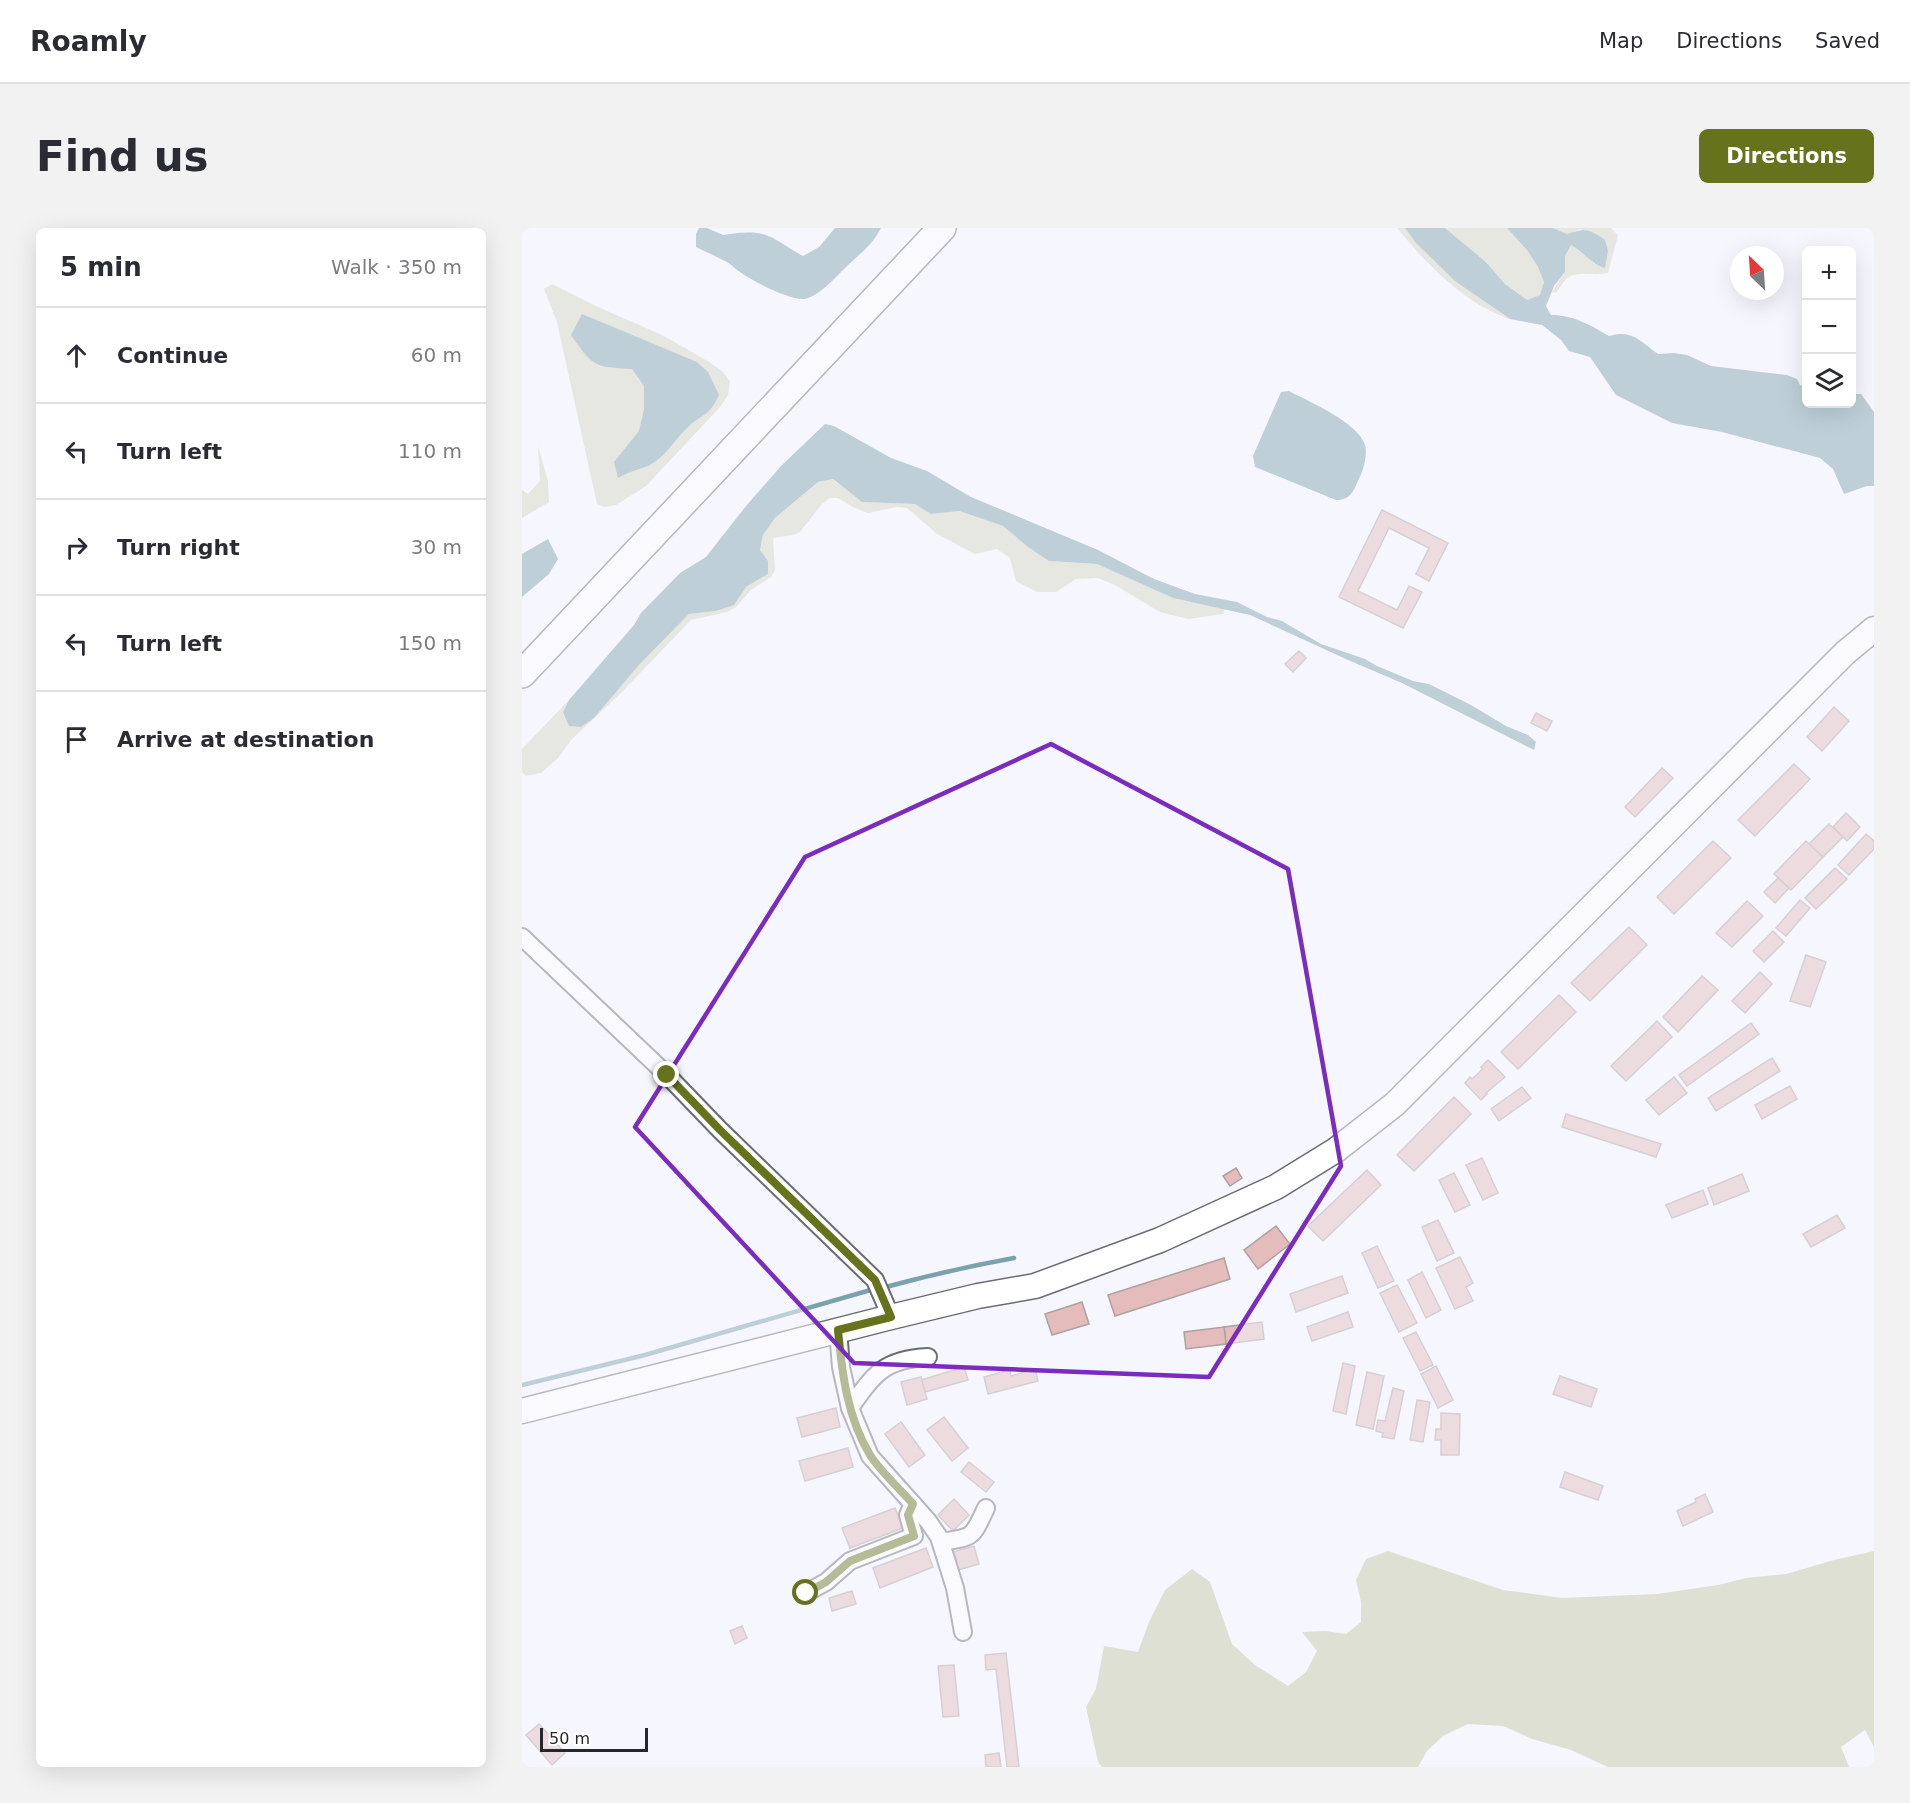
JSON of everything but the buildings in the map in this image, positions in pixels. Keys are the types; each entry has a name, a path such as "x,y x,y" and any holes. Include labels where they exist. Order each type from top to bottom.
{"main road":[{"path":"522,674 942,228"},
{"path":"522,1411 891,1317 978,1296 1035,1286 1160,1240 1276,1187 1336,1150 1395,1104 1845,653 1874,629"}],"street":[{"path":"522,937 667,1075 720,1130 875,1280 891,1317"},
{"path":"838,1330 850,1408 870,1456 928,1521 941,1542 955,1588 963,1632"},
{"path":"850,1408 867,1384 890,1364 910,1358 928,1357"},
{"path":"806,1593 826,1582 850,1561 914,1536 908,1515 913,1504"},
{"path":"941,1542 969,1537 986,1508"}],"highlighted area":[{"path":"1051,744 1288,869 1341,1166 1209,1377 854,1363 635,1127 805,857"}],"green space":[{"path":"1397,228 1405,228 1440,266 1510,319 1477,304 1447,281"},
{"path":"1445,228 1507,228 1527,250 1538,267 1544,282 1540,295 1527,300 1505,284 1486,262"},
{"path":"1553,228 1611,228 1618,235 1608,273 1573,275 1565,280 1556,293 1552,292 1565,272 1565,256 1571,245 1582,251 1595,265 1581,229 1567,234"},
{"path":"552,284 662,335 709,362 723,372 730,382 728,395 720,407 646,486 616,505 605,507 597,504 557,322 544,289"},
{"path":"538,446 548,481 549,502 522,518 522,490 528,494 540,481"},
{"path":"833,479 862,502 915,504 931,514 958,511 1003,526 1049,561 1097,564 1173,598 1225,609 1223,614 1188,619 1160,612 1115,585 1098,578 1076,579 1056,592 1037,592 1016,581 1010,558 997,549 975,554 937,534 907,508 897,507 868,513 838,498 830,498 821,505 800,532 773,538 775,570 771,577 751,590 736,607 727,612 691,620 619,695 572,739 558,758 541,773 526,776 522,772 522,749 569,700 563,712 581,727 594,718 639,665 689,614 716,611 733,605 746,587 768,574 768,561 760,550 763,535 775,518 818,482"},
{"path":"1388,1551 1503,1590 1562,1598 1657,1594 1718,1585 1746,1578 1786,1574 1874,1551 1874,1747 1865,1730 1841,1747 1849,1767 1608,1767 1571,1750 1532,1739 1503,1726 1468,1724 1443,1736 1427,1751 1418,1767 1102,1767 1098,1762 1086,1707 1096,1689 1104,1646 1138,1652 1149,1622 1165,1590 1192,1569 1210,1582 1232,1644 1255,1665 1288,1686 1306,1672 1317,1651 1302,1632 1326,1631 1346,1634 1361,1622 1361,1602 1356,1580 1366,1559"}],"water":[{"path":"699,228 707,228 723,235 759,233 767,235 803,256 819,247 835,228 881,228 869,245 831,282 815,295 804,299 771,289 746,276 727,262 696,247 696,234"},
{"path":"1405,228 1445,228 1486,262 1505,284 1527,300 1540,295 1544,282 1527,250 1507,228 1553,228 1567,234 1583,230 1595,234 1605,240 1608,251 1605,268 1571,245 1565,256 1565,272 1554,286 1546,306 1551,315 1574,319 1609,336 1630,335 1658,354 1687,355 1711,366 1787,375 1797,379 1802,386 1802,408 1856,408 1856,394 1861,394 1874,412 1874,486 1867,486 1844,494 1833,469 1820,458 1722,432 1672,423 1616,395 1590,357 1569,351 1561,340 1542,325 1510,319 1455,281 1416,243"},
{"path":"582,314 697,362 708,372 719,395 709,411 688,427 660,458 648,466 618,478 614,462 639,431 644,409 644,386 632,369 602,366 584,354 571,335"},
{"path":"1289,391 1343,421 1361,437 1366,449 1362,473 1348,497 1336,500 1255,467 1253,456 1281,392"},
{"path":"825,424 834,426 891,458 927,471 971,497 1098,550 1154,579 1195,594 1237,602 1267,617 1282,621 1321,644 1365,659 1413,681 1429,684 1506,726 1528,735 1536,742 1534,750 1402,683 1250,615 1173,598 1097,564 1049,561 1003,526 959,511 931,514 915,504 862,502 833,479 818,482 775,518 763,535 760,550 768,561 768,574 746,587 734,605 716,611 689,614 639,665 594,718 581,727 569,726 563,712 569,700 634,625 641,613 680,573 706,557 781,466"},
{"path":"548,539 558,559 549,574 522,597 522,554"}],"waterway":[{"path":"882,1288 1014,1258"},
{"path":"522,1385 645,1355 874,1289"}],"route":[{"path":"667,1075 720,1130 875,1280 891,1317 838,1330 850,1408 870,1456 913,1504 908,1515 914,1536 850,1561 826,1582 806,1593"}]}
